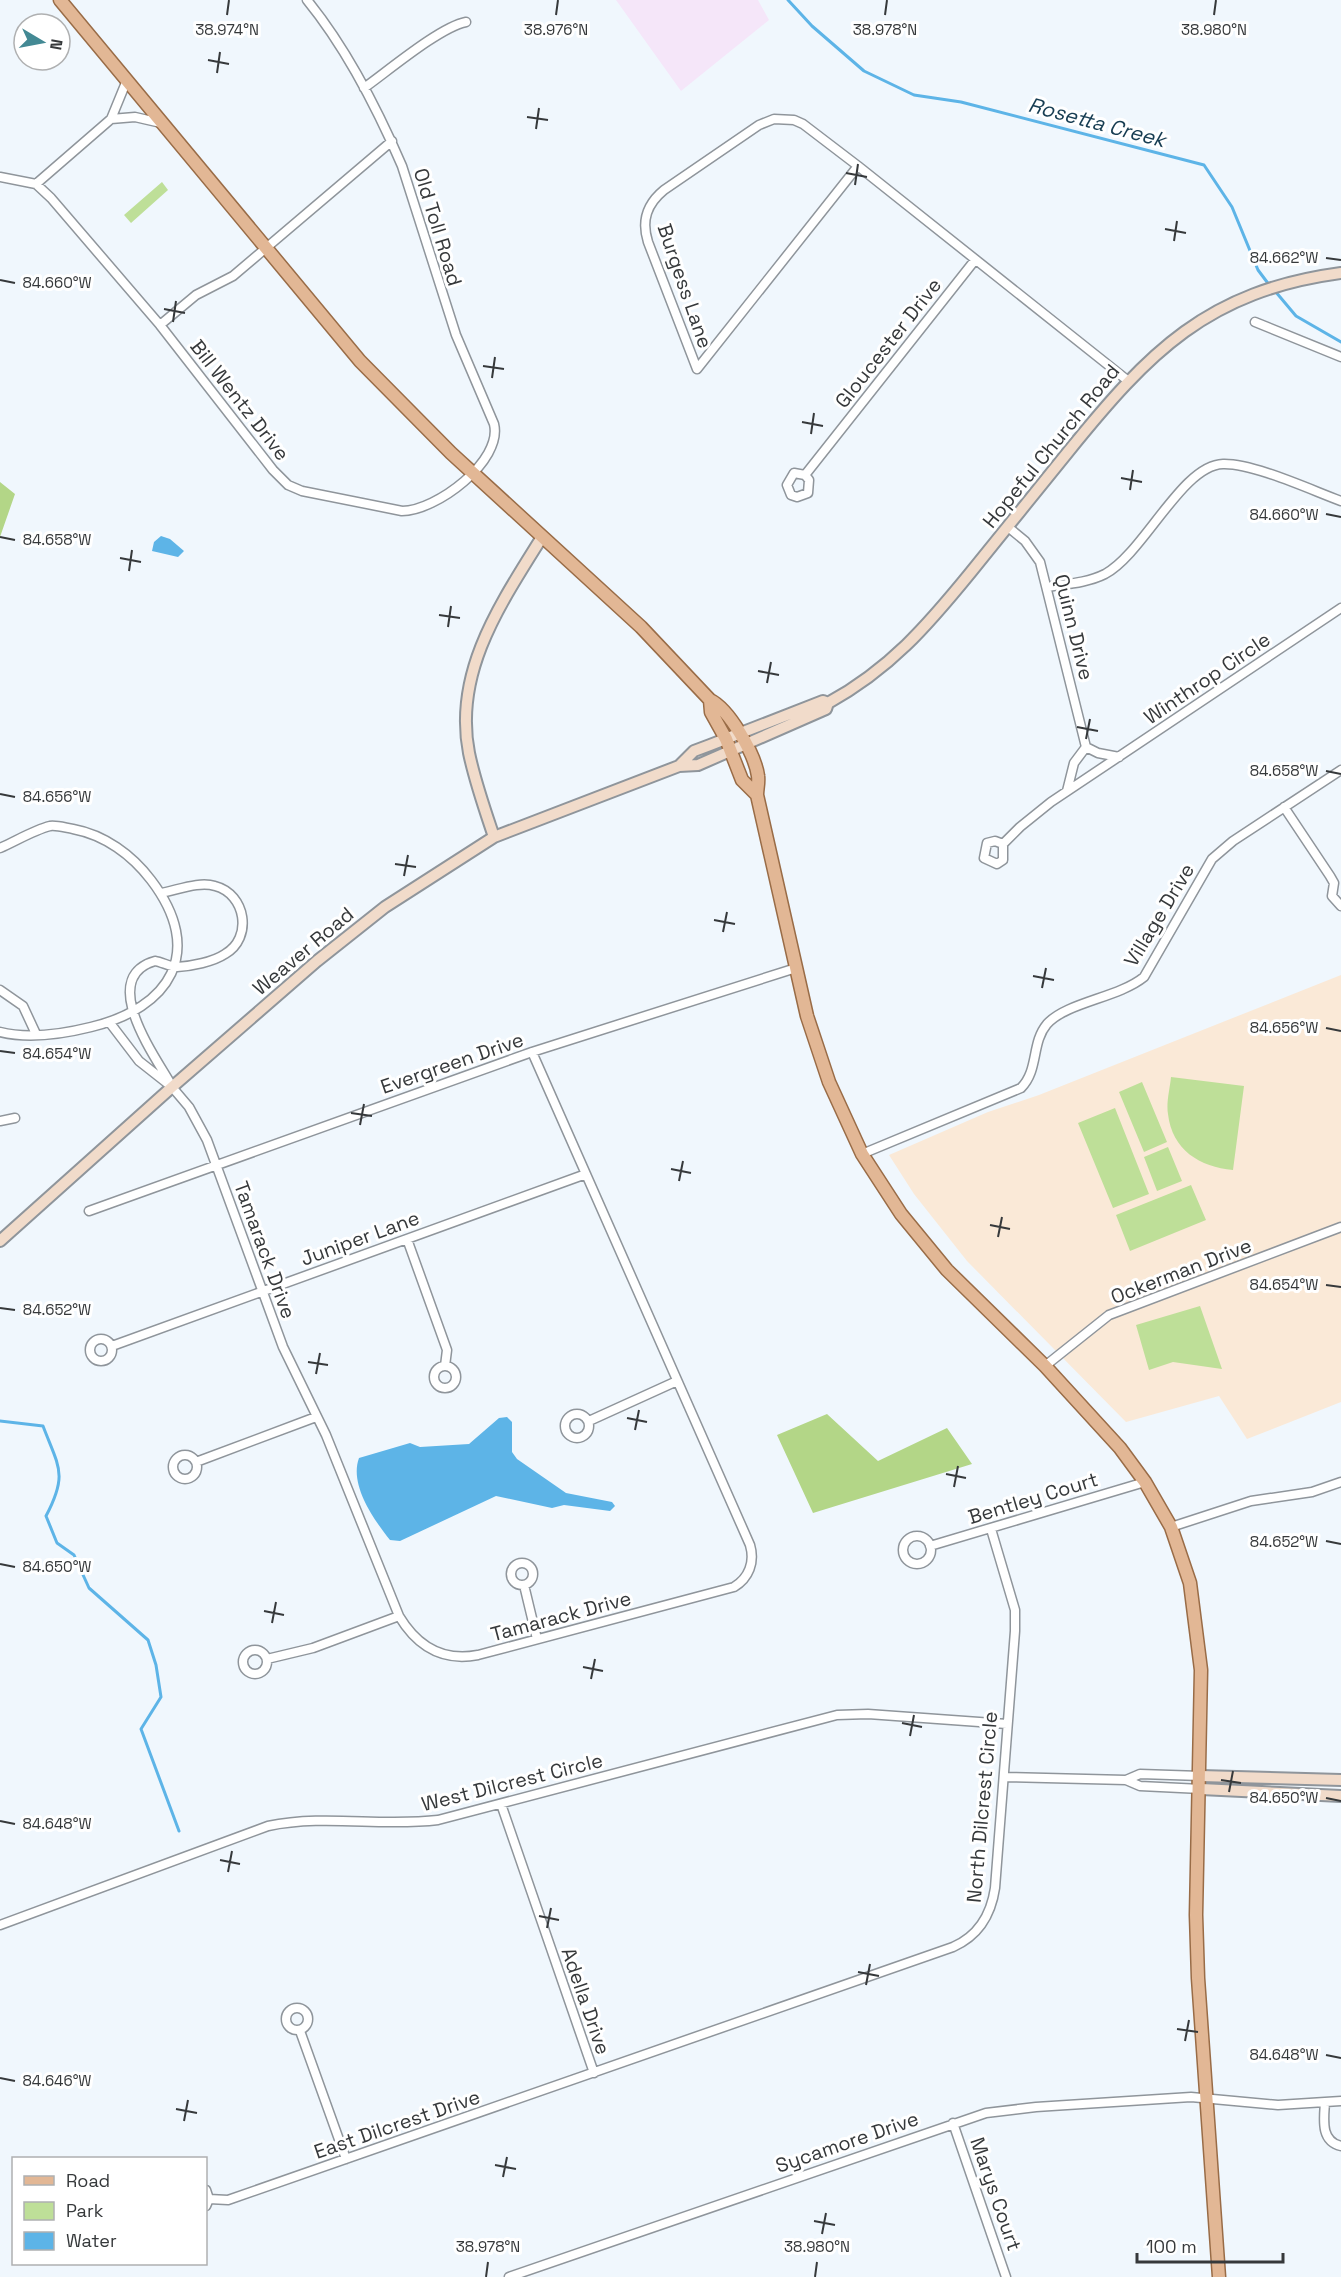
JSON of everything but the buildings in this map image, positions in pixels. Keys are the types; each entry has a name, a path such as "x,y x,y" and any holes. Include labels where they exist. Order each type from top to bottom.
{"main road":[{"path":"60,0 360,361 420,424 641,627 710,700 721,706 742,739 758,775 757,795 807,1016 829,1082 862,1154 920,1240 953,1276 1045,1366 1114,1440 1145,1482 1171,1527 1190,1583 1199,1643 1201,1783 1196,1915 1219,2277"},
{"name":"Hopeful Church Road","path":"742,739 826,709 828,703 867,680 905,649 926,627 1127,380 1152,355 1185,330 1243,299 1291,283 1341,273"},
{"path":"495,837 469,752 467,689 477,654 490,627 542,537"},
{"path":"710,700 711,712 729,745 742,780 757,795"},
{"name":"Weaver Road","path":"0,1241 317,961 385,907 495,837 679,766 698,765 742,739"},
{"path":"1201,1783 1341,1780"},
{"path":"1201,1783 1341,1797"}],"street":[{"name":"Old Toll Road","path":"307,0 337,41 392,141 456,334 494,424 496,435 493,447 473,472"},
{"path":"364,88 449,29 466,22"},
{"path":"0,177 36,184 111,119 127,81"},
{"path":"111,119 135,117 162,123"},
{"name":"Burgess Lane","path":"858,166 697,369 645,233 646,216 655,198 759,125 774,119 794,120 803,124 858,166 1127,380"},
{"path":"160,325 210,286 233,276 392,141"},
{"name":"Bill Wentz Drive","path":"36,184 51,198 160,325 273,470 288,485 302,491 414,511 443,497 473,472"},
{"name":"Gloucester Drive","path":"805,475 975,260"},
{"path":"1255,322 1341,357"},
{"path":"1047,587 1090,579 1115,567 1133,550 1194,477 1211,466 1222,464 1246,468 1341,501"},
{"name":"Quinn Drive","path":"1008,527 1033,551 1040,562 1086,747"},
{"name":"Winthrop Circle","path":"1003,844 1031,817 1067,791 1341,608"},
{"path":"1067,791 1074,763 1086,747 1098,753 1119,757"},
{"name":"Village Drive","path":"862,1154 1021,1088 1031,1075 1036,1047 1047,1024 1064,1013 1126,988 1144,977 1212,859 1233,841 1341,770"},
{"path":"1284,807 1337,884 1332,896 1341,906"},
{"path":"0,848 52,826 84,831 106,841 127,854 161,893 176,931 177,952 174,967 159,992 134,1012 110,1023 73,1032 36,1035 0,1032"},
{"path":"161,893 203,884 215,885 233,896 243,915 241,936 228,953 215,959 174,967 155,962 136,970 129,990 134,1012 150,1052 172,1087"},
{"name":"Evergreen Drive","path":"89,1210 532,1052 796,968"},
{"path":"0,990 23,1006 32,1020 36,1035"},
{"path":"110,1023 139,1061 172,1087"},
{"name":"Tamarack Drive","path":"172,1087 189,1107 216,1163 287,1357 326,1435 399,1616 416,1640 439,1654 451,1657 478,1655 725,1590 739,1583 746,1575 752,1558 750,1545 532,1052"},
{"path":"0,1121 15,1118"},
{"name":"Juniper Lane","path":"112,1346 586,1174"},
{"name":"Ockerman Drive","path":"1045,1366 1109,1316 1341,1227"},
{"path":"406,1239 447,1350 446,1366"},
{"path":"589,1420 677,1382"},
{"path":"196,1462 316,1417"},
{"name":"Bentley Court","path":"930,1546 1145,1482"},
{"path":"1171,1527 1251,1501 1312,1492 1341,1482"},
{"name":"North Dilcrest Circle","path":"594,2073 952,1947 969,1938 984,1923 993,1902 1015,1610 991,1529"},
{"path":"524,1585 537,1639"},
{"path":"267,1659 313,1648 399,1616"},
{"name":"West Dilcrest Circle","path":"0,1925 268,1826 324,1818 421,1822 455,1816 837,1715 868,1714 1007,1724"},
{"path":"1004,1777 1126,1780 1140,1786 1201,1783"},
{"name":"Adella Drive","path":"501,1804 594,2073"},
{"path":"300,2031 346,2159"},
{"name":"East Dilcrest Drive","path":"207,2203 228,2200 594,2073"},
{"name":"Sycamore Drive","path":"509,2277 953,2123 1011,2109 1162,2098 1278,2105 1341,2101"},
{"path":"1325,2102 1326,2134 1330,2141 1341,2146"},
{"name":"Marys Court","path":"953,2123 1006,2277"}],"shaded area":[{"path":"616,0 758,0 769,20 681,91"},
{"path":"1341,975 1341,1402 1247,1439 1219,1396 1126,1422 967,1261 914,1194 889,1155 988,1112 1039,1095"}],"green space":[{"path":"162,182 168,190 131,223 124,215"},
{"path":"0,482 15,494 0,537"},
{"path":"1171,1077 1244,1086 1233,1170 1209,1165 1199,1160 1182,1147 1175,1138 1168,1110"},
{"path":"1142,1082 1167,1142 1144,1152 1119,1092"},
{"path":"1115,1108 1149,1194 1113,1208 1078,1123"},
{"path":"1168,1147 1182,1181 1157,1191 1144,1157"},
{"path":"1191,1185 1206,1220 1130,1251 1116,1215"},
{"path":"1200,1306 1222,1369 1173,1362 1149,1370 1136,1325"},
{"path":"827,1414 878,1461 947,1428 972,1464 813,1513 777,1435"}],"water":[{"path":"161,536 170,539 184,551 178,557 152,551 154,542"},
{"path":"507,1417 512,1422 512,1452 517,1459 566,1493 612,1502 615,1506 610,1511 564,1505 552,1508 496,1496 400,1541 390,1540 377,1523 360,1491 357,1479 359,1458 410,1443 420,1447 469,1444 499,1418"}],"waterway":[{"name":"Rosetta Creek","path":"788,0 812,26 864,71 914,95 961,102 1204,165 1232,207 1258,270 1270,286"},
{"name":"Rosetta Creek","path":"1275,291 1296,316 1341,342"},
{"path":"0,1421 43,1426 59,1471 57,1490 46,1516 57,1543 74,1555 89,1588 148,1640 156,1665 161,1697 141,1729 179,1831"}]}
